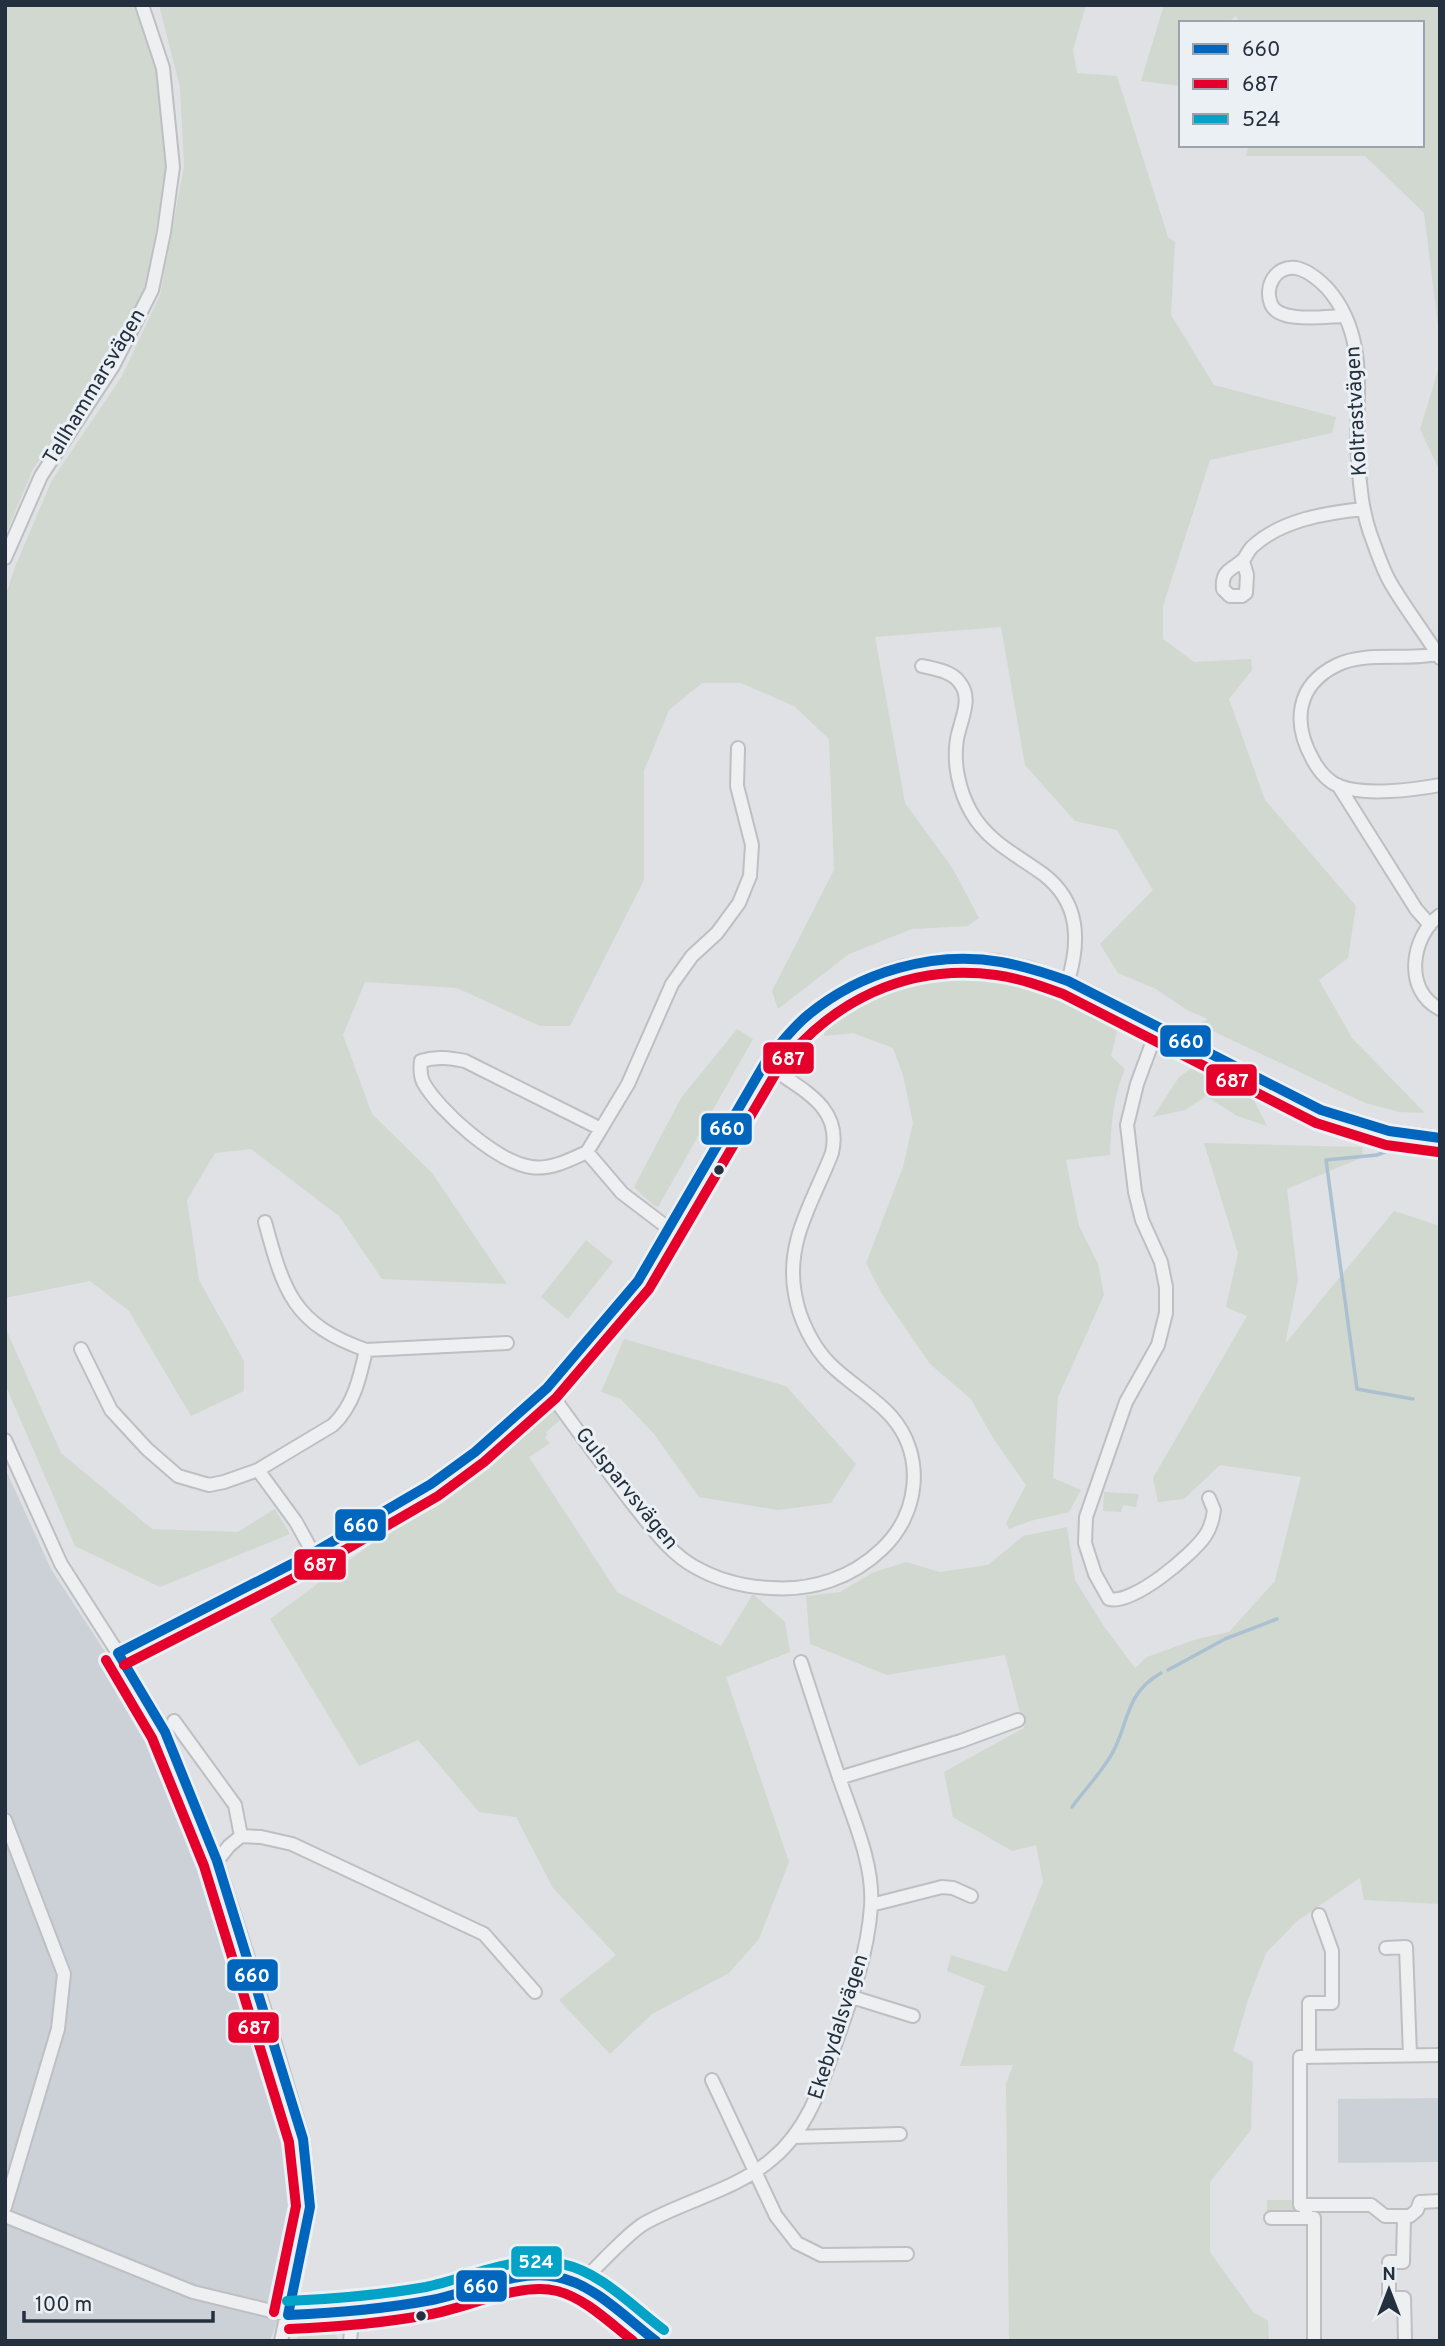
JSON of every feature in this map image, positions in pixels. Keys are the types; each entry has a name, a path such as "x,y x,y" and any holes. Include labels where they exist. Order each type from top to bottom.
{"street":[{"name":"Tallhammarsvägen","path":"5,558 41,476 113,366 152,290 173,167 163,68 142,5"},
{"name":"Koltrastvägen","path":"1345,316 1293,317 1278,312 1270,301 1269,289 1272,281 1281,270 1300,269 1323,284 1338,301 1351,325 1357,357 1358,459 1363,509 1390,582 1439,656"},
{"path":"1242,561 1260,540 1296,522 1339,511 1363,509"},
{"path":"1439,656 1360,658 1328,670 1303,699 1299,723 1316,765 1326,778 1338,785 1354,790 1419,789 1440,785"},
{"path":"922,666 946,672 962,684 966,696 957,740 957,770 961,790 971,812 987,833 1045,876 1059,890 1069,907 1075,924 1075,939 1068,981"},
{"path":"601,1129 465,1061 445,1057 421,1061 422,1080 442,1107 475,1139 513,1162 532,1168 550,1166 587,1152 601,1129 628,1084 672,984 692,956 717,933 739,903 750,876 752,845 737,786 738,748"},
{"path":"1338,785 1416,909 1430,925"},
{"path":"1440,915 1420,939 1416,952 1417,981 1426,999 1440,1009"},
{"path":"118,1653 313,1553 431,1484 475,1452 547,1388 638,1281 765,1063 778,1046 817,1009 843,991 905,966 961,959 998,961 1030,968 1068,981 1321,1110 1389,1131 1440,1138"},
{"path":"1158,1027 1138,1084 1127,1133 1135,1192 1142,1220 1161,1262 1166,1287 1166,1313 1158,1345 1126,1402 1086,1517 1085,1543 1105,1594 1110,1599 1121,1599 1162,1577 1174,1567 1205,1536 1214,1510 1209,1498"},
{"name":"Gulsparvsvägen","path":"547,1388 662,1540 693,1566 717,1577 751,1587 792,1589 814,1586 855,1570 898,1533 910,1507 914,1489 913,1461 909,1445 890,1415 830,1364 818,1349 801,1315 795,1295 792,1259 797,1235 832,1153 835,1141 832,1121 819,1102 765,1063"},
{"path":"587,1152 622,1193 668,1228"},
{"path":"265,1222 277,1266 288,1293 308,1319 339,1340 366,1350 499,1346"},
{"path":"81,1349 111,1410 146,1449 178,1476 209,1485 258,1470 333,1424 349,1405 366,1350"},
{"path":"5,1440 61,1563 164,1732 218,1861 303,2139 310,2207 281,2341"},
{"path":"258,1470 296,1522 313,1553"},
{"name":"Ekebydalsvägen","path":"578,2285 642,2225 754,2173 775,2157 794,2137 811,2111 852,1997 872,1905 869,1878 861,1843 801,1661"},
{"path":"839,1778 961,1741 1018,1720"},
{"path":"174,1721 235,1805 241,1836"},
{"path":"5,1820 64,1974 58,2029 5,2207"},
{"path":"218,1861 241,1836 261,1837 292,1844 484,1934 535,1992"},
{"path":"872,1905 942,1886 971,1896"},
{"path":"1309,2057 1310,2003 1332,2003 1332,1951 1319,1915"},
{"path":"1386,1948 1406,1947 1410,2055"},
{"path":"852,1997 913,2016"},
{"path":"1314,2341 1314,2218 1300,2205 1300,2057 1440,2055"},
{"path":"712,2080 776,2216 797,2243 821,2255 907,2254"},
{"path":"794,2137 900,2134"},
{"path":"1271,2218 1371,2205 1385,2216 1404,2216 1414,2214 1420,2202 1440,2201"},
{"path":"5,2216 193,2292 288,2315 353,2312 453,2295 510,2279 558,2277 578,2285 656,2341"},
{"path":"1404,2216 1403,2262 1389,2262 1389,2298 1404,2298 1405,2341"},
{"path":"350,2341 353,2312"}],"shaded area":[{"path":"5,5 135,5 157,68 167,163 147,283 107,361 33,469 5,536"},
{"path":"159,5 1086,5 1073,50 1077,73 1117,76 1168,237 1175,242 1171,315 1214,385 1336,417 1332,433 1210,460 1163,606 1163,639 1194,662 1251,659 1252,670 1229,699 1265,800 1356,906 1348,958 1319,980 1352,1038 1425,1113 1400,1112 1365,1103 1198,1024 1208,1019 1187,1010 1156,989 1118,973 1100,944 1153,890 1117,830 1075,821 1025,765 1001,627 875,637 905,803 953,869 979,918 968,926 912,929 849,954 778,1009 772,991 834,870 829,739 794,706 741,683 702,683 669,710 644,771 644,880 570,1026 540,1026 457,988 365,982 343,1035 372,1114 432,1173 507,1284 382,1279 339,1216 251,1149 215,1153 187,1200 199,1280 244,1361 244,1391 191,1416 129,1311 90,1281 5,1298 5,597 52,480 122,376 160,295 184,166 180,87"},
{"path":"1164,5 1440,5 1440,342 1424,213 1365,156 1246,156 1248,147 1424,147 1424,21 1239,21 1236,16 1230,21 1179,21 1179,86 1141,81"},
{"path":"1440,364 1440,472 1420,429"},
{"path":"947,969 1007,972 1088,1003 1119,1023 1111,1056 1125,1069 1113,1111 1110,1155 1066,1160 1079,1226 1098,1264 1104,1295 1058,1397 1053,1478 1081,1490 1069,1512 1009,1529 1006,1523 1026,1485 993,1438 971,1399 930,1364 882,1294 866,1263 903,1167 913,1123 903,1075 893,1048 853,1033 824,1036 826,1012 884,982"},
{"path":"737,1029 753,1039 658,1207 653,1205 634,1187 681,1098"},
{"path":"1203,1060 1246,1085 1267,1126 1237,1116 1206,1096 1185,1110 1153,1117 1179,1077"},
{"path":"1204,1143 1362,1147 1363,1157 1287,1189 1298,1280 1285,1344 1394,1211 1440,1226 1440,1904 1364,1900 1360,1878 1297,1921 1266,1953 1233,2051 1253,2062 1251,2130 1210,2182 1210,2252 1253,2312 1268,2321 1269,2341 1009,2341 1006,2084 1013,2065 960,2066 985,1986 947,1971 951,1955 1007,1972 1043,1882 1036,1845 1012,1851 953,1817 944,1772 1024,1728 1005,1655 887,1675 810,1644 806,1596 840,1592 872,1573 906,1562 940,1572 988,1565 1023,1536 1067,1527 1075,1580 1103,1625 1135,1668 1147,1657 1197,1639 1229,1632 1274,1584 1301,1477 1220,1465 1184,1499 1158,1502 1153,1478 1247,1316 1226,1307 1238,1253"},
{"path":"586,1240 613,1262 568,1319 541,1297"},
{"path":"5,1327 61,1453 152,1529 238,1532 275,1509 290,1534 160,1587 75,1546 5,1384"},
{"path":"624,1339 786,1386 856,1464 831,1503 778,1510 699,1497 654,1434 621,1399 601,1392"},
{"path":"547,1405 555,1407 561,1415 560,1420 546,1432 545,1438 550,1443 529,1457 617,1592 721,1646 753,1594 785,1622 790,1652 726,1677 789,1862 759,1939 729,1973 652,2014 610,2054 559,2000 616,1955 553,1888 516,1817 479,1812 418,1740 359,1766 270,1619 439,1494"},
{"path":"5,1468 51,1569 159,1734 207,1865 292,2141 298,2207 283,2305 270,2341 5,2341"},
{"path":"1104,1492 1139,1494 1136,1507 1123,1505 1121,1512 1103,1511"},
{"path":"1440,2098 1440,2162 1338,2163 1338,2099"},
{"path":"1267,2200 1293,2200 1293,2213 1267,2214"},
{"path":"328,2327 341,2341 295,2341 305,2331"}],"waterway":[{"path":"1390,1150 1377,1155 1326,1160 1357,1389 1413,1399"},
{"path":"1168,1670 1225,1639 1277,1619"},
{"path":"1072,1807 1110,1757 1135,1698 1141,1689 1161,1673"}],"transit line":[{"name":"660","path":"118,1653 313,1553 431,1484 475,1452 547,1388 638,1281 775,1050 791,1031 828,1000 874,976 924,962 950,959 1001,962 1035,970 1068,981 1321,1110 1389,1131 1440,1138"},
{"name":"687","path":"124,1665 319,1565 438,1496 484,1462 556,1398 649,1289 777,1071 798,1046 821,1025 873,992 932,975 963,973 1022,980 1063,994 1316,1123 1386,1145 1438,1152"},
{"name":"660","path":"118,1653 165,1732 217,1861 303,2139 310,2207 288,2315"},
{"name":"687","path":"106,1660 152,1738 204,1866 289,2142 296,2206 274,2312"},
{"name":"524","path":"287,2301 409,2290 511,2264 545,2261 590,2274 616,2291 664,2330"},
{"name":"660","path":"288,2315 414,2303 510,2279 541,2275 557,2277 584,2287 610,2303 656,2341"},
{"name":"687","path":"289,2329 414,2317 446,2311 511,2292 543,2289 577,2299 633,2341"}]}
